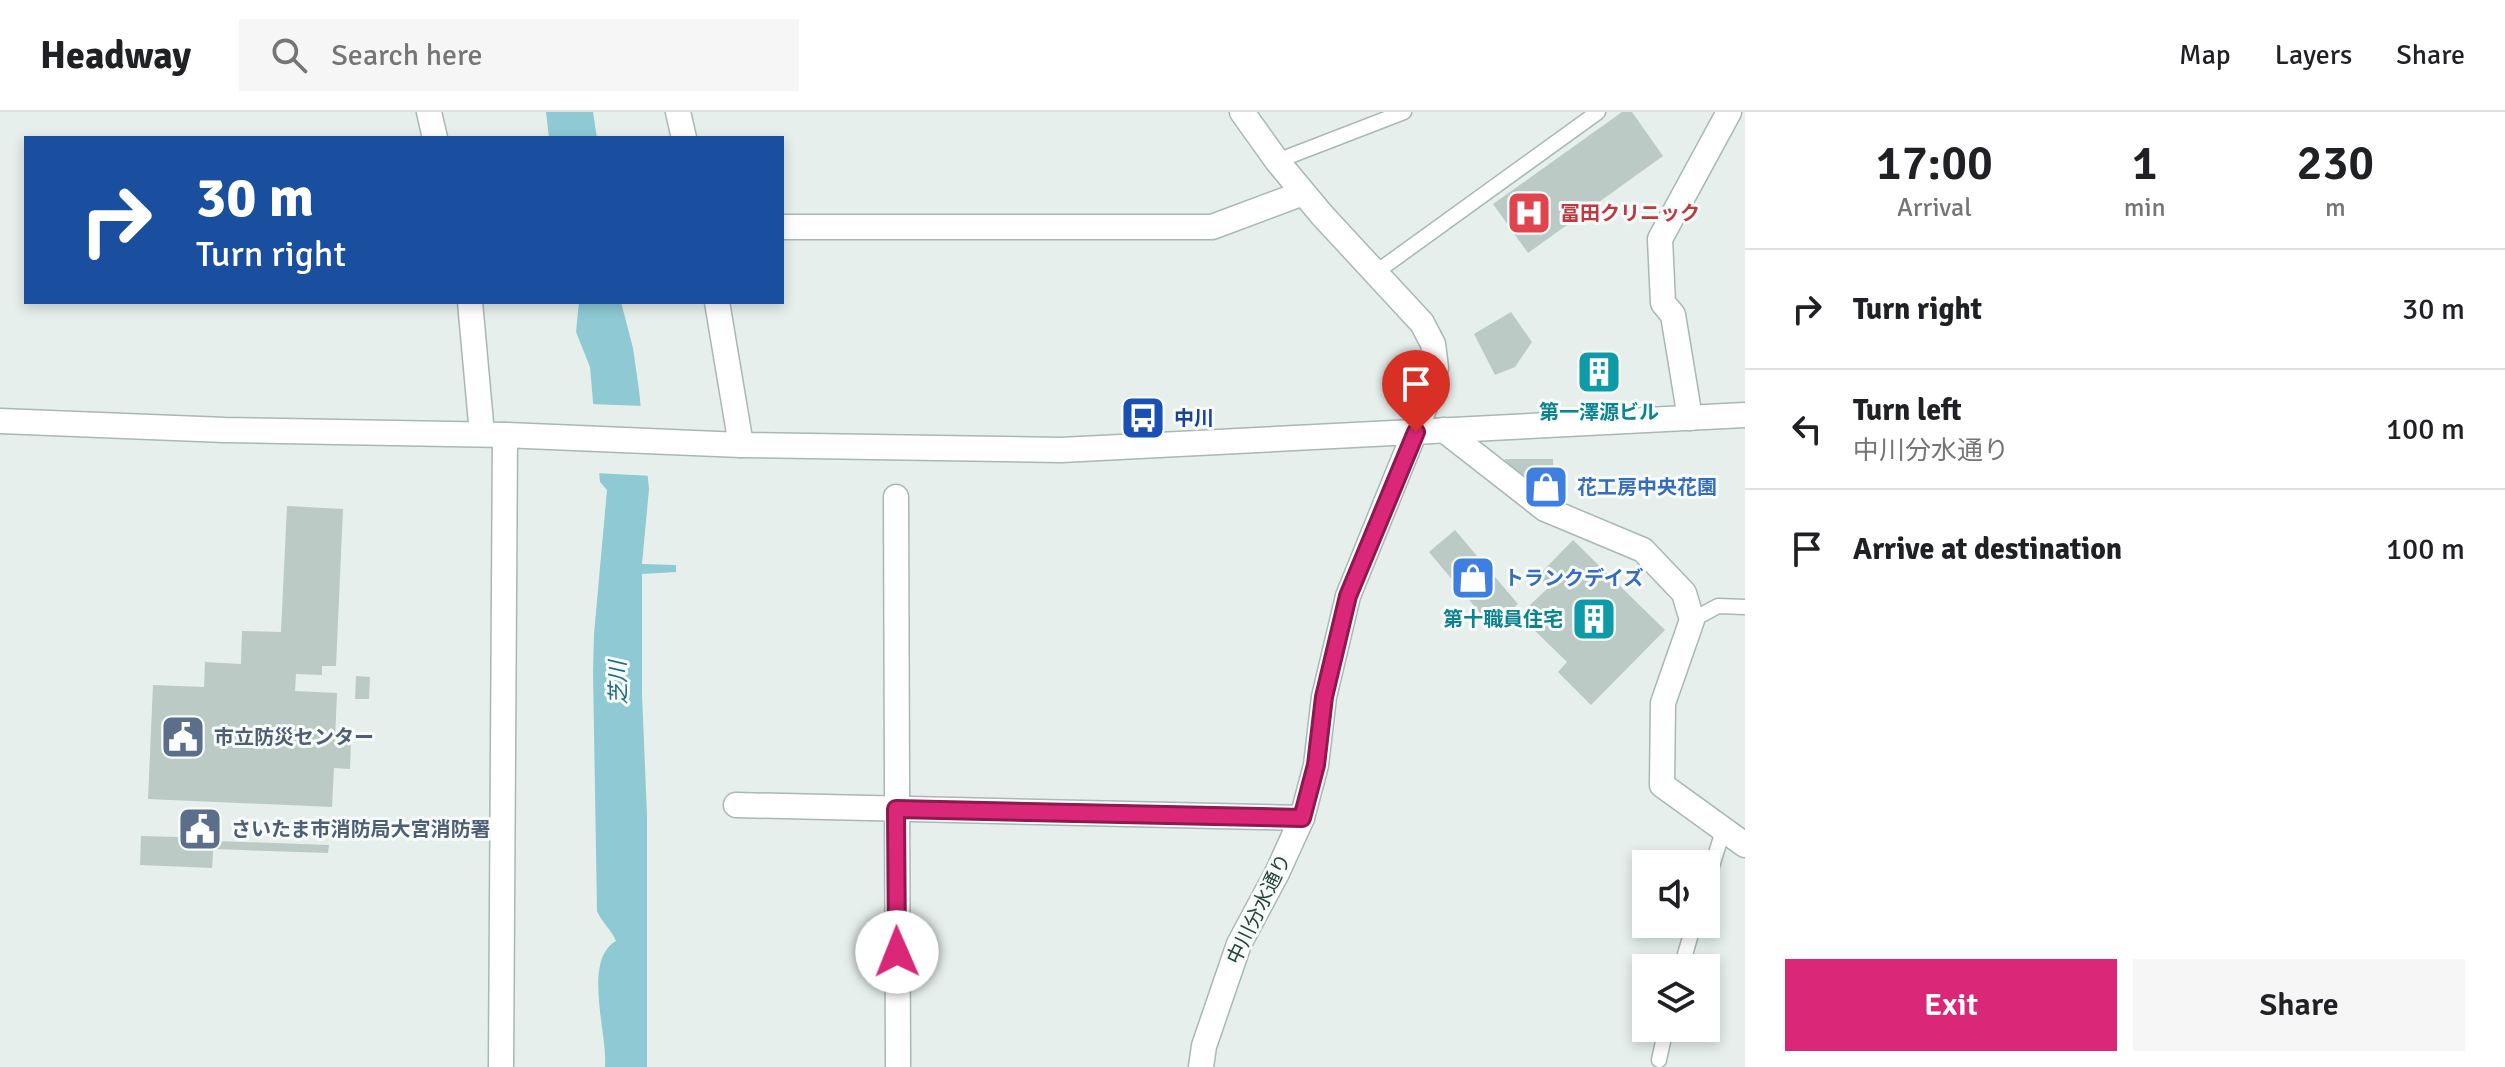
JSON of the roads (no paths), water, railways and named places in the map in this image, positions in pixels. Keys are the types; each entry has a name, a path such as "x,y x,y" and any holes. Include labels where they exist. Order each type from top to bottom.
{"street":[{"path":"429,112 435,136"},
{"path":"678,112 684,136"},
{"name":"中川分水通り","path":"1201,1067 1204,1046 1239,944 1302,818 1316,765 1324,697 1348,596 1416,432 1436,368 1433,344 1422,323 1303,193 1242,112"},
{"path":"1690,418 1673,315 1663,303 1660,239 1729,112"},
{"path":"784,227 1212,227 1303,193"},
{"path":"471,304 504,435 501,1067"},
{"path":"717,304 741,445"},
{"path":"0,421 741,445 1061,450 1745,415"},
{"path":"1444,430 1545,509 1643,550 1684,593 1692,620 1663,703 1662,785 1745,845"},
{"path":"896,497 898,1067"},
{"path":"736,805 1302,818"}],"lane":[{"path":"1277,161 1404,112"},
{"path":"1375,273 1598,112"},
{"path":"1692,620 1718,606 1745,607"},
{"path":"1717,850 1723,831"},
{"path":"1659,1060 1663,1042"}],"water":[{"path":"546,112 593,112 597,136 549,136"},
{"name":"芝川","path":"579,304 622,304 633,348 649,489 642,564 676,565 676,572 642,574 642,694 647,815 647,1067 605,1067 598,981 600,964 606,951 616,941 597,911 593,671 607,490 600,482 590,367 576,332"}],"place":[{"name":"冨田クリニック","path":"1529,213"},
{"name":"第一澤源ビル","path":"1599,372"},
{"name":"中川","path":"1143,418"},
{"name":"花工房中央花園","path":"1546,487"},
{"name":"トランクデイズ","path":"1473,578"},
{"name":"第十職員住宅","path":"1594,619"},
{"name":"市立防災センター","path":"183,737"},
{"name":"さいたま市消防局大宮消防署","path":"200,829"}]}
